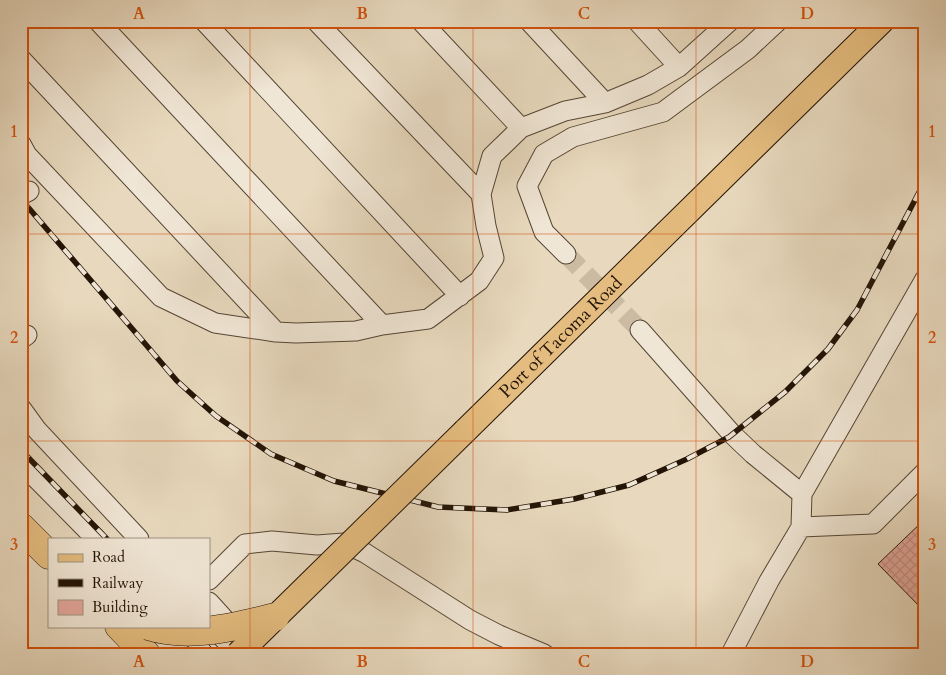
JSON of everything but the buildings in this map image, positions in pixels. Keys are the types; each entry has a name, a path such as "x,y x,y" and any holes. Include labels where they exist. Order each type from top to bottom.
{"highway":[{"path":"21,528 48,554"},
{"path":"153,628 184,631 230,628 275,617"},
{"path":"121,628 146,654"}],"main road":[{"name":"Port of Tacoma Road","path":"238,654 882,21"}],"lane":[{"path":"98,21 382,325"},
{"path":"204,21 460,296"},
{"path":"316,21 481,194"},
{"path":"421,21 521,128"},
{"path":"529,21 605,103"},
{"path":"637,21 680,67"},
{"path":"21,144 27,155 161,298 215,323 276,332 356,331 382,325 428,319 479,281 494,258 481,194 492,156 521,128 565,111 605,103 680,67 730,21"},
{"path":"566,254 544,232 527,186 544,154 573,137 663,112 748,49 778,21"},
{"path":"21,59 276,332"},
{"path":"730,654 769,581 801,527 802,494 925,279"},
{"path":"640,330 732,434 753,454 802,494"},
{"path":"21,408 37,430 138,538"},
{"path":"21,463 95,538"},
{"path":"801,527 873,524 925,472"},
{"path":"210,579 245,544 272,541 318,545 344,543 395,571 470,620 499,635 544,654"},
{"path":"210,603 256,654"},
{"path":"184,628 209,654"}],"tunnel":[{"path":"566,254 640,330"}],"railway":[{"path":"21,199 177,381 216,416 271,454 334,481 438,507 507,510 574,499 629,485 687,459 729,437 785,392 828,349 857,310 925,181"},
{"path":"21,450 106,538"},
{"path":"196,628 221,654"}]}
